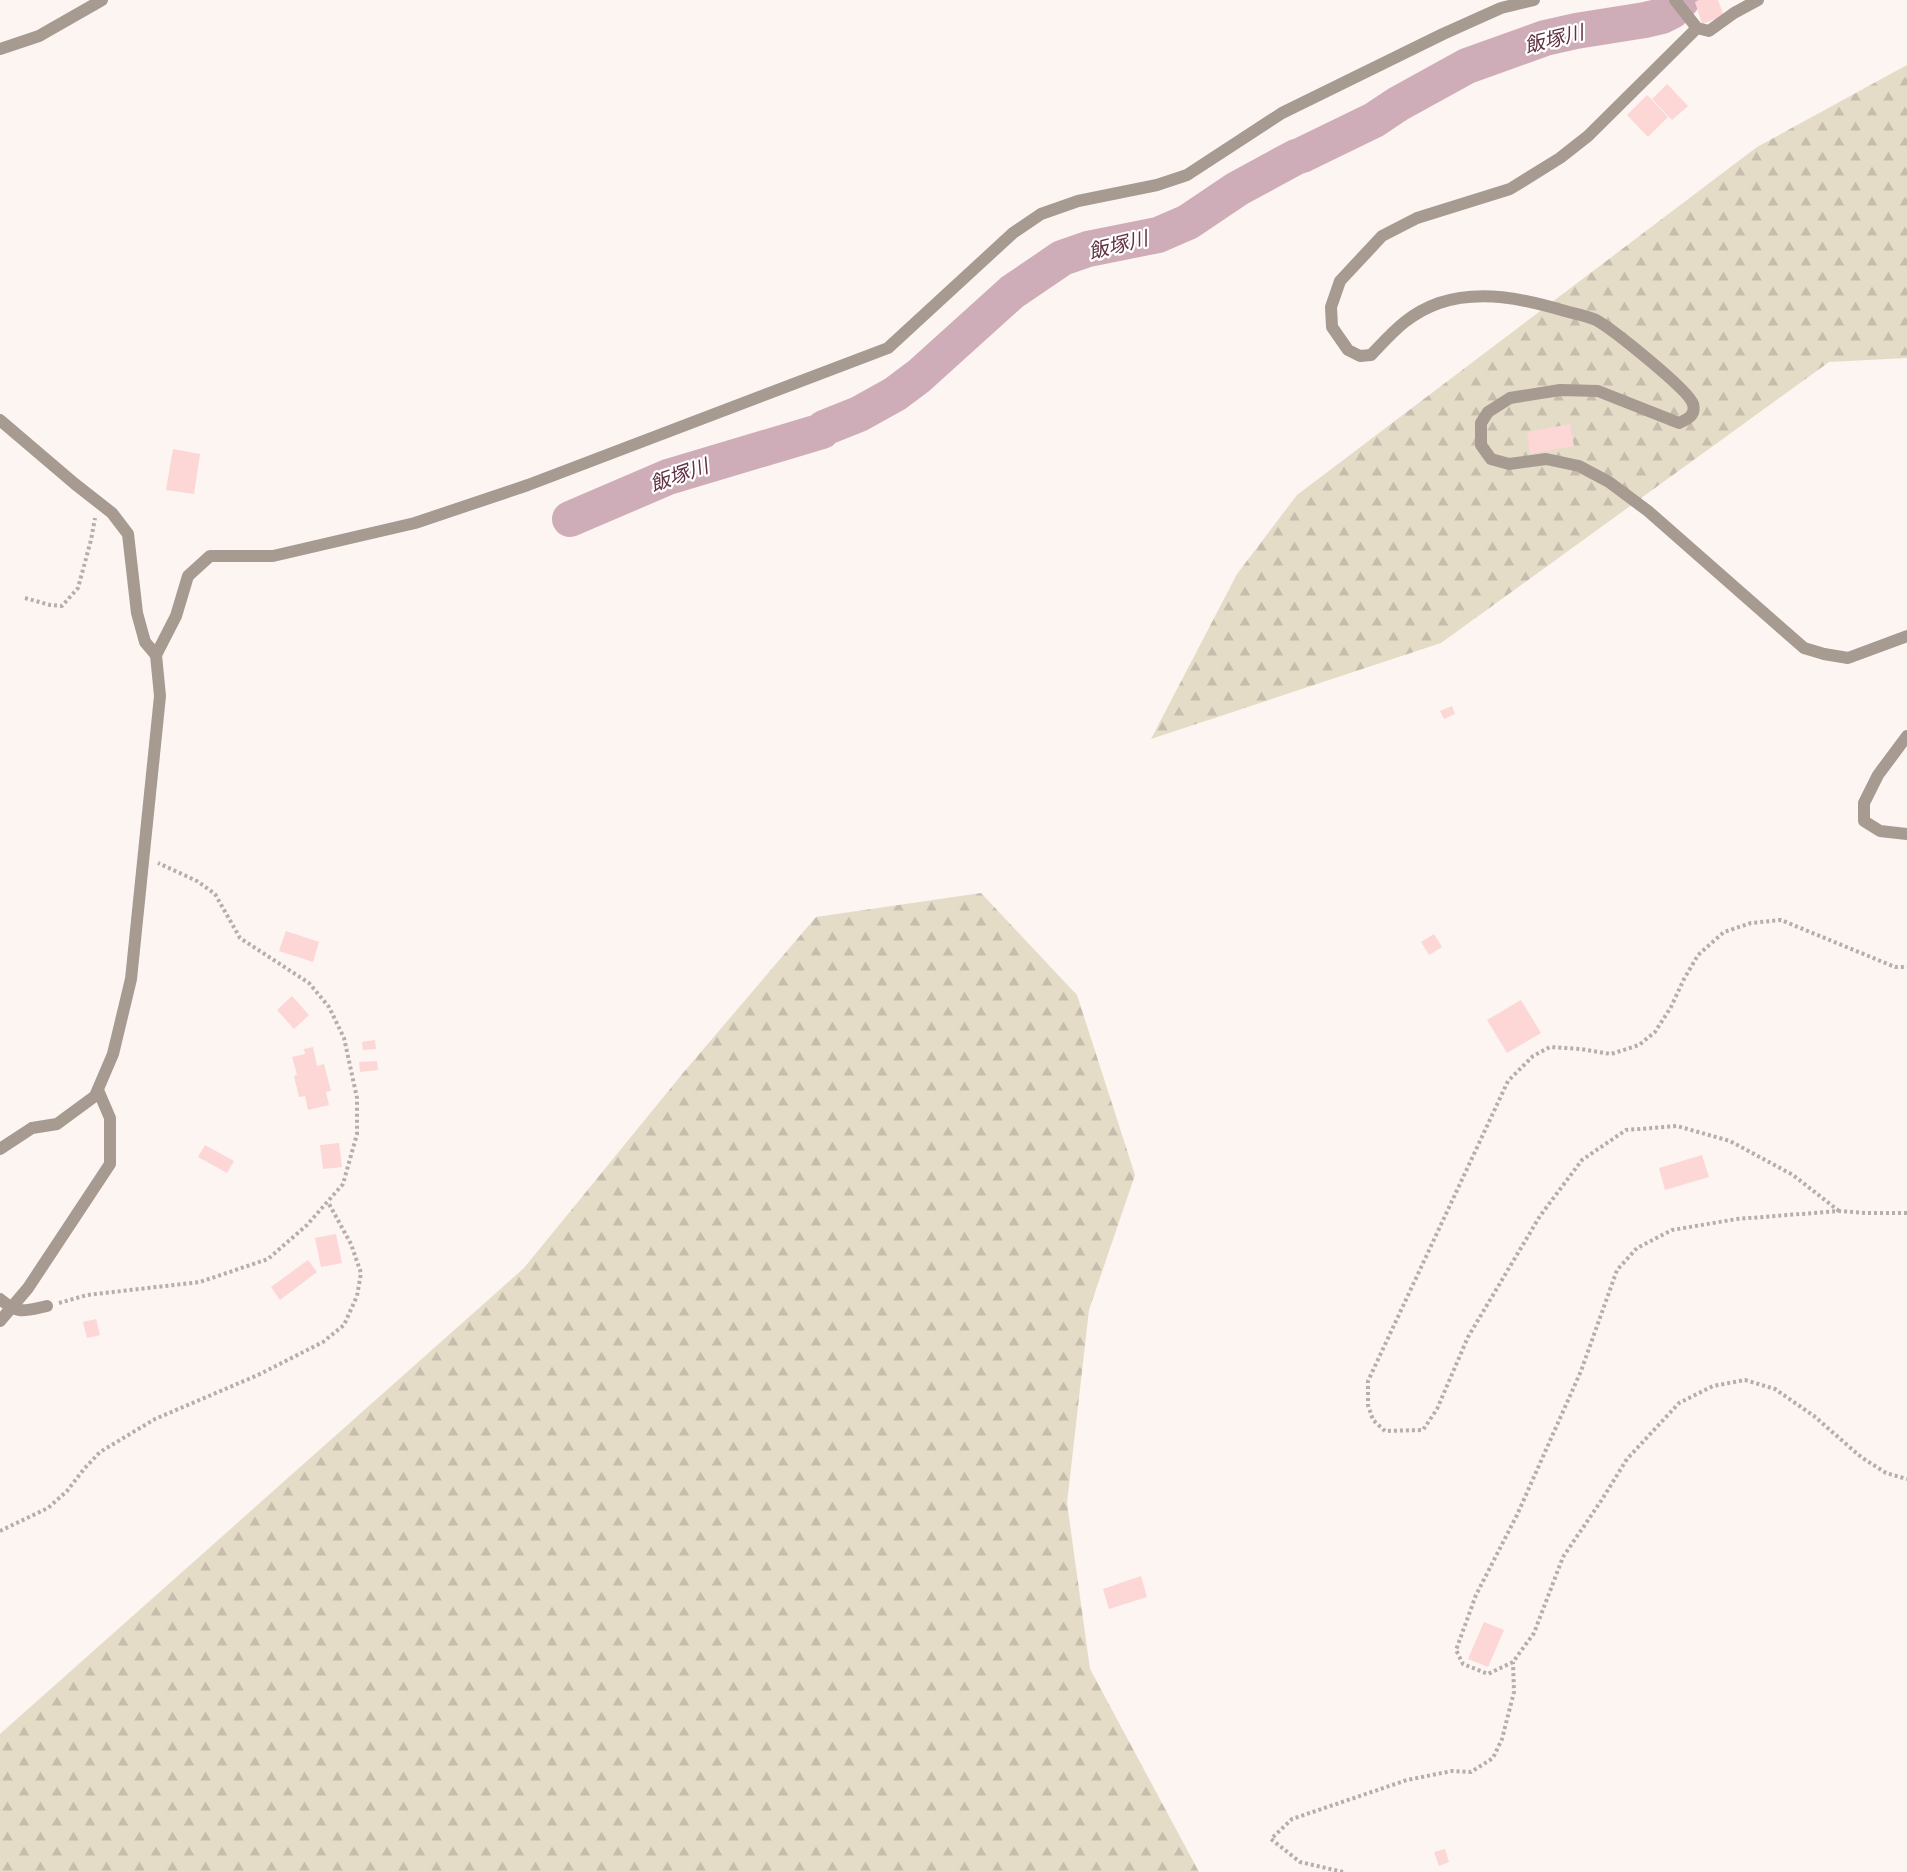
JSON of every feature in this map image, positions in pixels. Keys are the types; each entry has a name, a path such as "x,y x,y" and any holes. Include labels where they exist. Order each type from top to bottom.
{"street":[{"path":"0,49 39,36 102,0"},
{"path":"0,1149 32,1128 57,1124 95,1096 113,1054 131,979 160,696 156,655 176,616 188,576 210,556 273,556 415,523 528,485 888,348 1013,233 1041,214 1078,201 1157,185 1187,175 1282,113 1443,34 1501,8 1534,0"},
{"path":"1676,0 1697,28 1709,31 1734,13 1758,0"},
{"path":"1697,28 1588,136 1560,158 1510,189 1417,218 1382,236 1340,281 1331,307 1332,327 1348,350 1360,356 1371,355 1405,320 1438,303 1469,295 1526,299 1597,321 1665,372 1693,402 1693,412 1690,418 1679,423 1598,391 1560,390 1510,398 1488,412 1481,423 1481,445 1491,459 1509,464 1546,459 1579,466 1609,482 1647,511 1804,648 1848,658 1907,636"},
{"path":"0,420 112,513 128,534 137,613 145,642 156,655"},
{"path":"1907,736 1878,775 1864,803 1864,821 1880,831 1907,834"},
{"path":"0,1321 28,1288 110,1164 110,1118 98,1090"},
{"path":"0,1299 20,1312 47,1306"}],"path":[{"path":"25,598 62,606 78,588 92,540 98,502"},
{"path":"47,1306 87,1295 200,1282 268,1259 306,1225 343,1184 357,1134 357,1098 344,1038 329,1007 309,983 240,938 214,894 197,880 144,856"},
{"path":"1839,1211 1794,1175 1730,1141 1677,1126 1626,1130 1582,1160 1540,1216 1468,1337 1437,1409 1423,1431 1385,1431 1373,1420 1368,1405 1368,1381 1508,1081 1533,1056 1550,1047 1611,1054 1639,1045 1655,1032 1698,955 1724,932 1750,923 1781,920 1895,968 1907,968"},
{"path":"0,1531 48,1508 67,1491 100,1452 155,1419 258,1375 323,1342 344,1325 357,1296 361,1273 351,1244 328,1202"},
{"path":"1907,1213 1839,1211 1737,1219 1672,1230 1637,1248 1617,1270 1581,1371 1517,1515 1476,1595 1456,1650 1463,1664 1488,1674 1513,1662 1534,1633 1563,1557 1627,1459 1678,1403 1713,1386 1745,1380 1775,1389 1814,1416 1861,1457 1886,1473 1907,1479"},
{"path":"1343,1872 1300,1862 1271,1839 1292,1819 1407,1780 1452,1772 1471,1772 1493,1758 1502,1739 1514,1692 1513,1662"}],"green space":[{"path":"1907,65 1907,358 1829,362 1441,643 1151,739 1237,574 1297,495 1757,147"},
{"path":"981,893 1077,995 1135,1175 1089,1310 1067,1503 1090,1669 1199,1872 0,1872 0,1734 524,1268 683,1073 816,917"}],"building":[{"path":"1718,0 1724,16 1702,24 1695,2"},
{"path":"1667,84 1688,106 1672,120 1652,99"},
{"path":"1647,95 1668,117 1648,137 1627,115"},
{"path":"1570,424 1574,446 1530,454 1527,432"},
{"path":"173,449 200,454 194,494 166,490"},
{"path":"1452,706 1455,714 1444,719 1440,711"},
{"path":"286,931 319,942 313,962 279,951"},
{"path":"1434,934 1442,947 1429,955 1421,942"},
{"path":"292,996 309,1015 294,1029 277,1010"},
{"path":"1521,1000 1541,1033 1507,1053 1487,1020"},
{"path":"375,1040 376,1049 363,1050 362,1042"},
{"path":"313,1047 317,1066 324,1064 331,1091 326,1092 329,1105 308,1110 305,1096 299,1097 294,1076 297,1075 292,1057 305,1054 304,1049"},
{"path":"377,1061 378,1070 360,1072 359,1062"},
{"path":"339,1143 342,1167 323,1169 320,1145"},
{"path":"205,1145 234,1161 227,1173 198,1157"},
{"path":"1702,1155 1709,1177 1665,1190 1659,1168"},
{"path":"336,1234 342,1263 321,1267 315,1238"},
{"path":"308,1260 317,1272 280,1300 271,1287"},
{"path":"96,1319 100,1335 87,1338 83,1322"},
{"path":"1141,1576 1147,1597 1109,1609 1103,1589"},
{"path":"1484,1622 1504,1630 1488,1667 1468,1659"},
{"path":"1445,1849 1449,1862 1439,1866 1434,1852"}],"waterway":[{"name":"飯塚川","path":"570,519 668,477 822,431 824,428 859,414 895,394 919,376 1012,292 1062,258 1088,249 1158,235 1188,222 1237,189 1296,157 1374,120 1467,66 1545,38 1662,16 1672,11 1682,0"}]}
